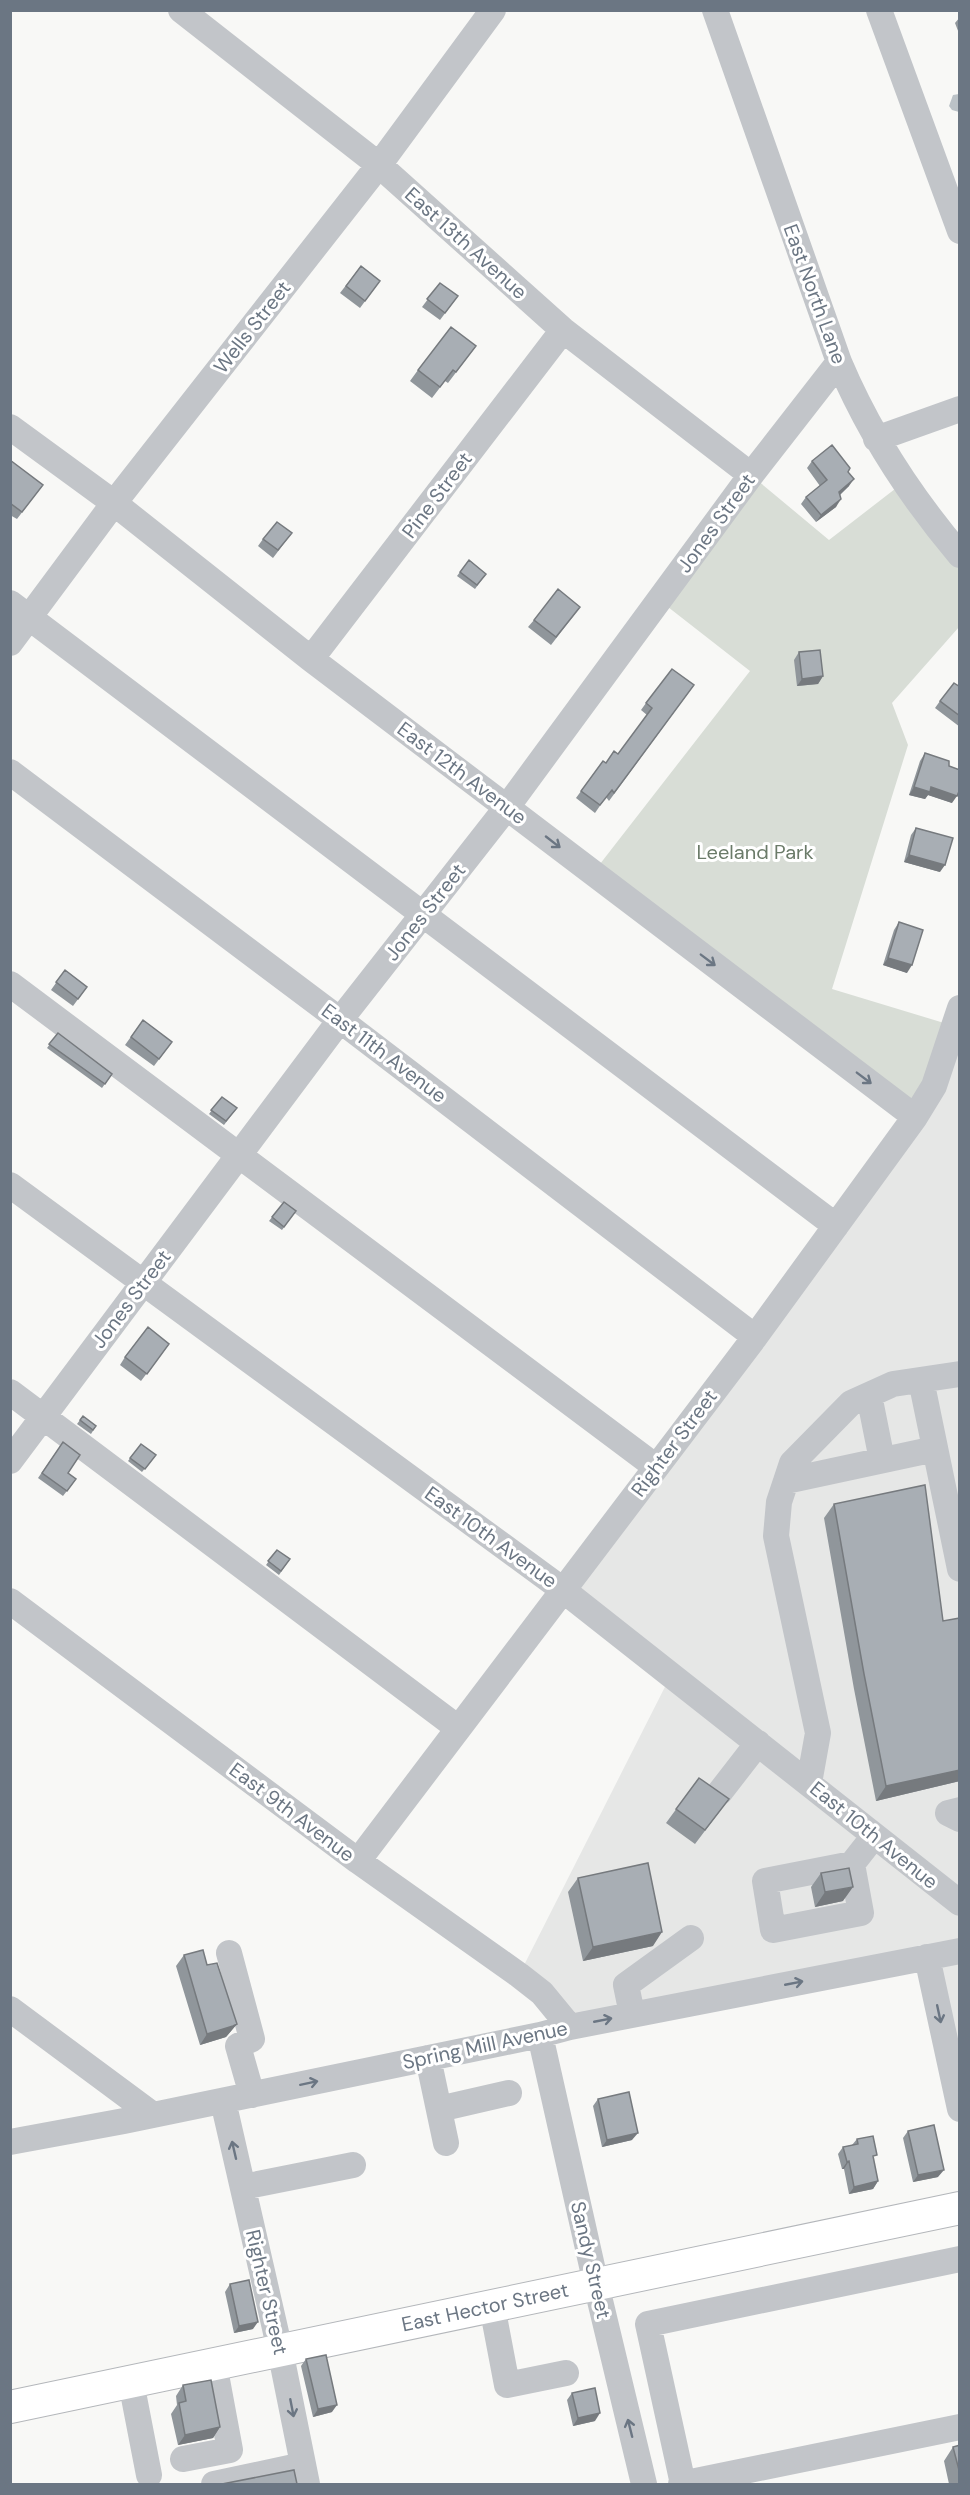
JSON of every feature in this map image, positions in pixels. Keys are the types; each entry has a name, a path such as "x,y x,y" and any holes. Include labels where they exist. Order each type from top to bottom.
{"main road":[{"name":"East Hector Street","path":"10,2407 960,2208"}],"street":[{"name":"East 13th Avenue","path":"181,10 379,165 563,330 751,475"},
{"name":"East North Lane","path":"715,10 839,363 855,401 876,439 918,503 960,555"},
{"path":"879,10 960,231"},
{"name":"Wells Street","path":"10,643 20,611 114,502 379,165 487,13"},
{"name":"Pine Street","path":"311,659 563,330"},
{"name":"Jones Street","path":"10,1461 340,1020 507,807 751,475 839,363"},
{"path":"876,439 960,409"},
{"name":"East 12th Avenue","path":"10,427 114,502 311,659 915,1117"},
{"path":"20,611 836,1226"},
{"name":"East 11th Avenue","path":"10,772 340,1020 755,1338"},
{"path":"10,984 656,1467"},
{"name":"Righter Street","path":"358,1861 755,1338 915,1117 934,1086 960,1008"},
{"name":"East 10th Avenue","path":"10,1185 563,1590 960,1904"},
{"path":"809,1783 818,1733 776,1536 779,1502 792,1463 851,1403 893,1384 960,1374"},
{"path":"921,1380 960,1569"},
{"path":"10,1392 458,1728"},
{"path":"869,1395 882,1461"},
{"path":"786,1481 935,1449"},
{"name":"East 9th Avenue","path":"10,1601 358,1861 519,1975 542,1993 570,2027"},
{"path":"720,1792 758,1743"},
{"path":"960,1810 948,1812 960,1819"},
{"path":"852,1864 874,1836"},
{"path":"632,2014 626,1985 691,1938"},
{"name":"Spring Mill Avenue","path":"10,2142 153,2115 632,2014 960,1950"},
{"path":"229,1953 252,2039 238,2046 252,2094"},
{"path":"927,1957 960,2109"},
{"path":"10,2009 153,2115"},
{"name":"Sandy Street","path":"540,2035 644,2484"},
{"path":"428,2058 446,2143"},
{"path":"439,2109 509,2093"},
{"name":"Righter Street","path":"223,2100 280,2350 305,2475"},
{"path":"243,2187 353,2165"},
{"path":"960,2259 648,2324 682,2484 960,2427"},
{"path":"492,2306 507,2385 566,2373"},
{"path":"183,2459 230,2450 214,2364"},
{"path":"131,2382 149,2475"},
{"path":"214,2484 305,2475"}],"shaded area":[{"path":"960,94 959,112 952,110 949,106 953,95"},
{"path":"959,1026 959,2109 926,1957 581,2026 517,1979 671,1675 563,1590 755,1337"}],"green space":[{"name":"Leeland Park","path":"751,475 829,540 904,482 959,555 959,627 892,703 908,745 832,989 954,1026 915,1117 593,873 750,671 659,600"}],"building":[{"path":"361,266 380,281 365,301 346,286"},
{"path":"440,283 458,296 445,313 427,299"},
{"path":"451,327 476,346 456,372 453,370 440,387 418,370"},
{"path":"832,445 850,468 848,472 854,479 839,492 841,499 821,515 806,497 827,480 812,461"},
{"path":"10,460 43,485 22,512 10,503"},
{"path":"277,522 292,533 278,550 263,539"},
{"path":"469,560 486,574 477,585 460,572"},
{"path":"558,589 580,607 556,637 534,620"},
{"path":"820,650 823,676 802,679 799,652"},
{"path":"672,669 694,685 614,793 612,790 600,805 581,791 603,761 606,763 614,751 618,754 652,708 646,703"},
{"path":"954,683 960,687 960,716 940,701"},
{"path":"925,753 949,761 949,766 960,770 960,789 957,796 931,787 930,792 914,787"},
{"path":"916,828 953,838 945,865 909,855"},
{"path":"899,922 923,930 912,965 888,958"},
{"path":"65,970 87,987 78,999 56,982"},
{"path":"143,1020 172,1042 159,1059 131,1037"},
{"path":"58,1033 112,1074 105,1084 49,1044"},
{"path":"222,1097 237,1108 226,1121 211,1110"},
{"path":"284,1202 296,1211 284,1227 272,1217"},
{"path":"148,1327 169,1344 147,1374 125,1357"},
{"path":"83,1416 96,1426 93,1430 80,1420"},
{"path":"63,1442 80,1455 68,1473 76,1479 67,1491 42,1473"},
{"path":"141,1444 156,1455 145,1469 130,1458"},
{"path":"925,1485 943,1621 960,1618 960,1770 886,1786 834,1504"},
{"path":"277,1550 290,1559 281,1571 268,1561"},
{"path":"699,1778 729,1799 705,1830 676,1809"},
{"path":"648,1863 662,1932 593,1947 578,1878"},
{"path":"849,1868 853,1887 825,1892 821,1873"},
{"path":"203,1950 207,1965 217,1963 237,2024 207,2034 184,1955"},
{"path":"629,2092 638,2133 607,2140 598,2099"},
{"path":"934,2125 944,2170 918,2175 908,2131"},
{"path":"873,2136 877,2155 873,2156 878,2181 854,2187 849,2161 847,2162 843,2147 858,2144 857,2139"},
{"path":"249,2280 258,2322 239,2326 230,2284"},
{"path":"326,2355 337,2405 318,2409 306,2359"},
{"path":"211,2380 220,2427 185,2435 179,2403 186,2401 183,2385"},
{"path":"595,2388 600,2413 578,2418 572,2393"},
{"path":"960,2445 960,2474 953,2447"},
{"path":"294,2470 297,2484 222,2484"}]}
